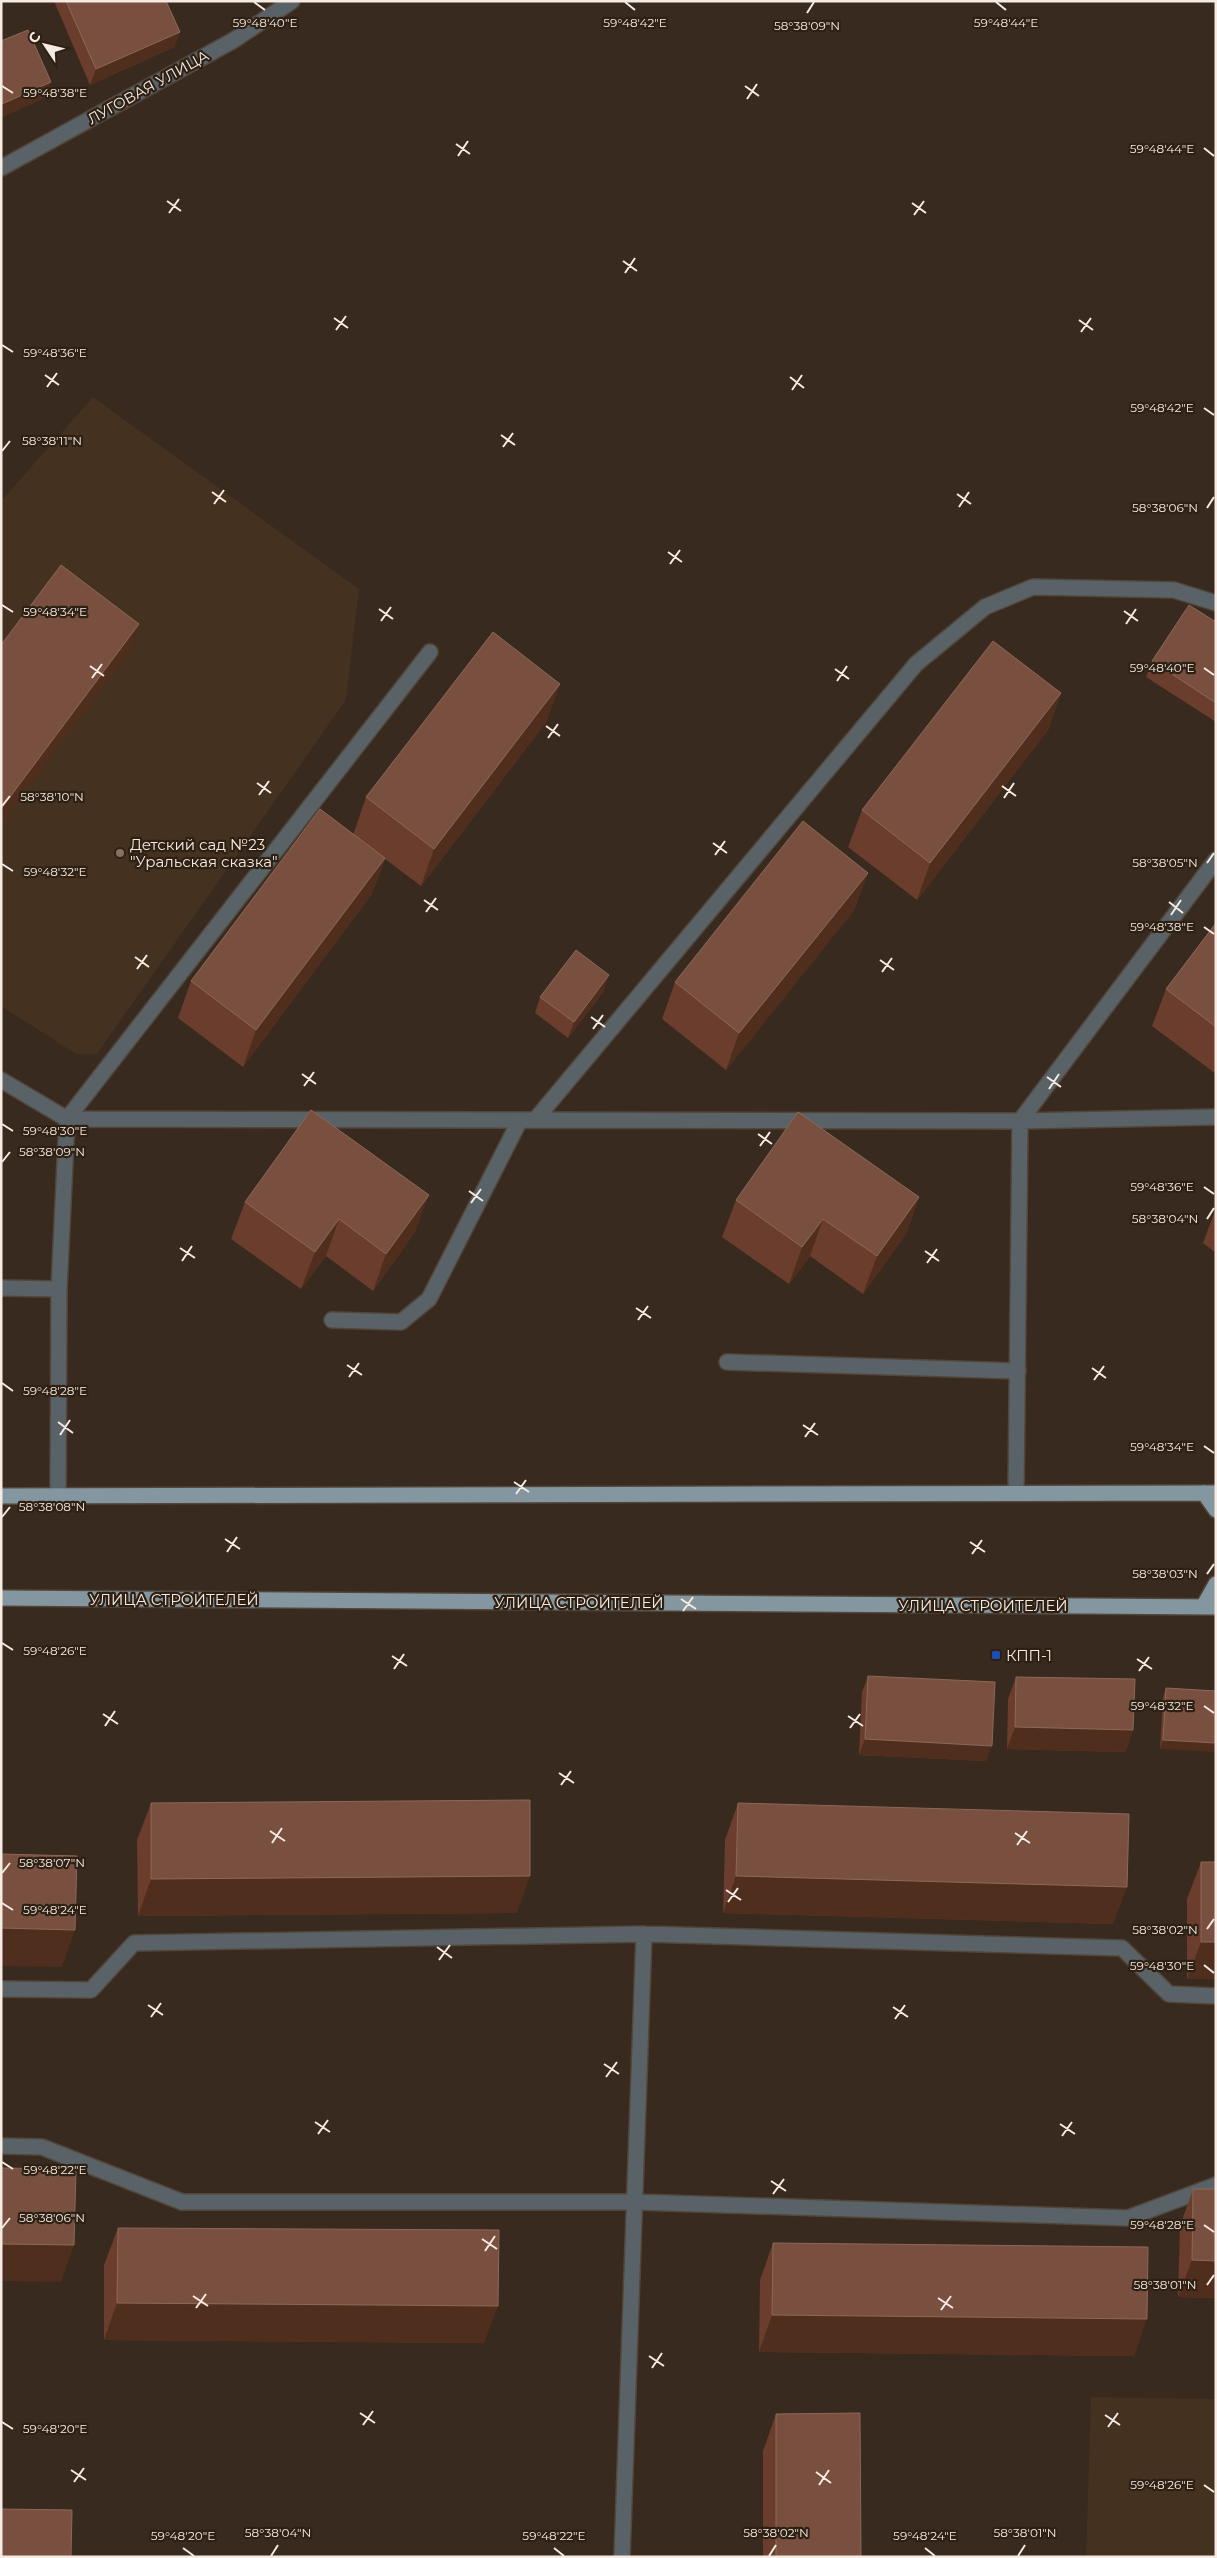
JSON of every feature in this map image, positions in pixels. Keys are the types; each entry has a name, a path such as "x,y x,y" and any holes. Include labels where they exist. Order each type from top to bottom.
{"main road":[{"path":"1,1496 1210,1493 1216,1510"},
{"path":"1209,1607 1216,1584"},
{"name":"УЛИЦА СТРОИТЕЛЕЙ","path":"1,1598 1209,1607"}],"street":[{"name":"ЛУГОВАЯ УЛИЦА","path":"1,168 234,40 292,1"},
{"path":"332,1320 401,1322 429,1299 527,1120 916,664 985,607 1033,587 1174,590 1216,603"},
{"path":"58,1496 59,1288 67,1119 430,652"},
{"path":"1016,1493 1020,1121 1216,860"},
{"path":"1,1080 67,1119 1020,1121 1216,1117"},
{"path":"1,1288 59,1288"},
{"path":"727,1362 1018,1371"},
{"path":"622,2557 644,1934"},
{"path":"1,1989 91,1990 134,1942 644,1934 1122,1948 1169,1994 1216,1996"},
{"path":"1,2146 42,2147 182,2202 636,2202 1128,2218 1216,2185"}],"shaded area":[{"name":"Детский сад №23 \"Уральская сказка\"","path":"93,397 359,589 346,700 97,1054 76,1054 1,1006 1,501"},
{"path":"1091,2397 1216,2399 1216,2557 1086,2557"}],"building":[{"path":"66,1 166,1 180,32 96,69"},
{"path":"28,30 51,82 2,104 1,41"},
{"path":"61,565 139,624 1,809 1,645"},
{"path":"1189,605 1216,622 1216,703 1152,661"},
{"path":"493,632 560,684 434,849 366,797"},
{"path":"993,641 1061,693 930,863 862,810"},
{"path":"320,809 385,858 256,1030 191,981"},
{"path":"803,821 868,873 739,1033 675,982"},
{"path":"1216,923 1216,1027 1166,989"},
{"path":"576,950 609,975 574,1022 540,997"},
{"path":"311,1110 429,1195 386,1254 339,1219 315,1252 245,1202"},
{"path":"798,1112 919,1197 877,1256 823,1219 802,1247 736,1200"},
{"path":"868,1676 995,1682 992,1746 865,1739"},
{"path":"1016,1677 1135,1679 1133,1730 1015,1727"},
{"path":"1166,1688 1216,1691 1216,1743 1163,1740"},
{"path":"530,1800 530,1876 151,1879 151,1803"},
{"path":"738,1803 1129,1814 1127,1887 736,1876"},
{"path":"1,1854 77,1856 75,1930 1,1928"},
{"path":"1201,1862 1216,1862 1216,1942 1201,1942"},
{"path":"1,2168 76,2169 74,2245 1,2244"},
{"path":"1193,2189 1216,2189 1216,2261 1192,2260"},
{"path":"118,2228 499,2230 498,2306 117,2303"},
{"path":"773,2243 1148,2247 1147,2319 772,2315"},
{"path":"860,2413 861,2557 776,2557 776,2414"},
{"path":"1,2509 72,2510 71,2557 1,2557"}],"place":[{"name":"Детский сад №23 \"Уральская сказка\"","path":"120,853"},
{"name":"КПП-1","path":"996,1655"}]}
